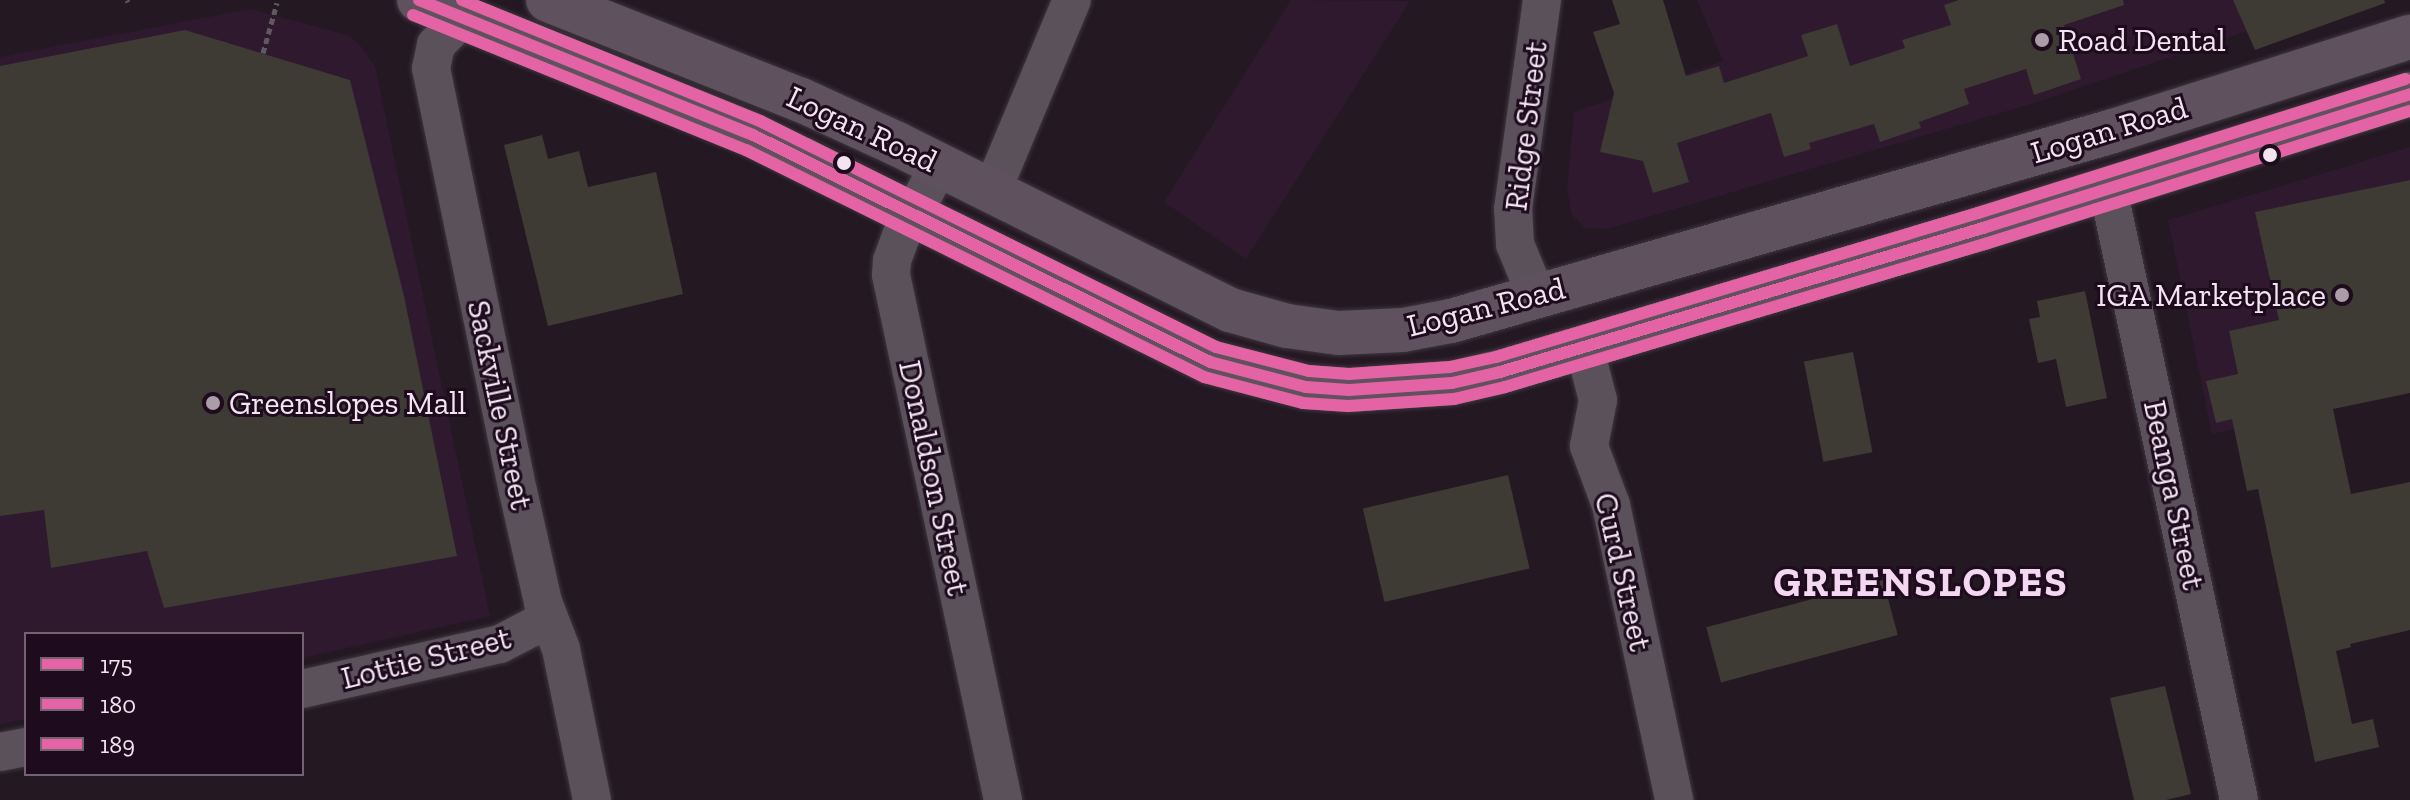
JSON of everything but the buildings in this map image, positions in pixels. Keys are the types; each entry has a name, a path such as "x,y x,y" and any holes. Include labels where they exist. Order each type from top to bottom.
{"main road":[{"name":"Logan Road","path":"419,0 474,9 753,135 1210,362 1306,387 1349,390 1452,383 2108,189 2410,94"},
{"name":"Logan Road","path":"548,0 801,100 940,164 1208,300 1287,326 1339,333 1403,330 1451,321 2113,131 2410,37"},
{"path":"968,241 992,191"},
{"path":"1536,295 1559,324 1584,346"}],"street":[{"path":"992,191 1072,0"},
{"name":"Ridge Street","path":"1536,295 1515,244 1513,209 1542,0"},
{"name":"Sackville Street","path":"474,9 436,45 431,68 548,619 561,649 592,800"},
{"name":"Donaldson Street","path":"940,164 894,253 891,275 1003,800"},
{"name":"Beanga Street","path":"2108,189 2239,800"},
{"name":"Curd Street","path":"1584,346 1598,400 1589,446 1611,505 1674,800"},
{"name":"Lottie Street","path":"304,689 500,644 548,619"},
{"path":"0,752 24,747"}],"path":[{"path":"263,53 277,3"}],"shaded area":[{"path":"1291,0 1410,1 1246,259 1164,202"},
{"path":"1697,0 2339,0 2031,104 1607,229 1585,228 1572,215 1567,190 1574,112 1723,61"},
{"name":"Greenslopes Mall","path":"250,9 347,35 360,45 375,66 490,616 304,658 304,632 24,632 24,719 0,725 0,57"},
{"name":"IGA Marketplace","path":"2410,147 2410,393 2212,434 2168,220"}],"transit line":[{"name":"175","path":"419,0 753,135 1210,362 1306,387 1349,390 1452,383 1500,372 1983,228 2410,94"},
{"name":"189","path":"462,0 760,121 1216,347 1309,371 1349,374 1450,367 1496,357 1978,213 2405,79"},
{"name":"180","path":"413,15 746,150 1204,377 1303,403 1348,406 1454,399 1505,387 1988,243 2410,111"}],"place":[{"name":"Road Dental","path":"2042,40"},
{"name":"IGA Marketplace","path":"2342,295"},
{"name":"Greenslopes Mall","path":"213,403"}],"district":[{"name":"GREENSLOPES","path":"1921,582"}]}
